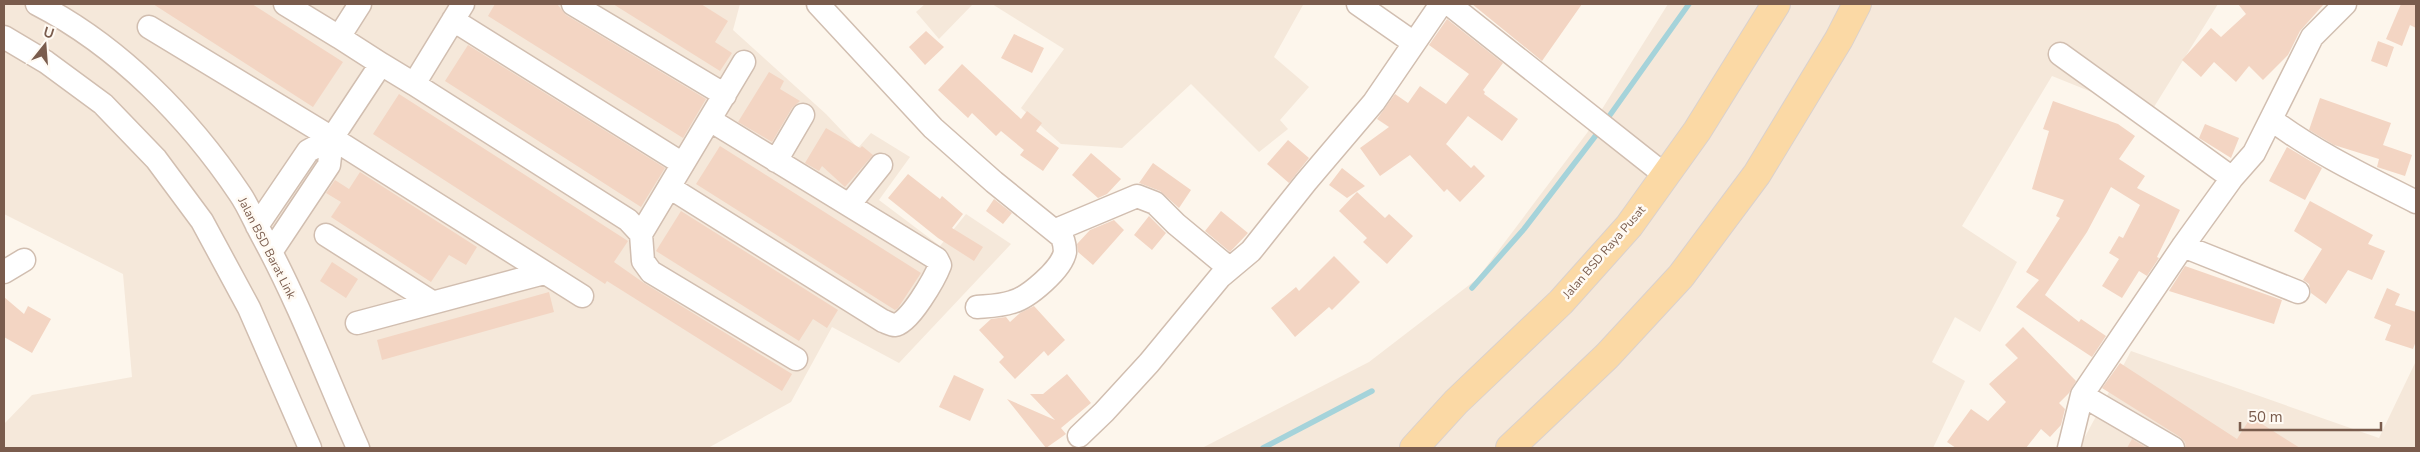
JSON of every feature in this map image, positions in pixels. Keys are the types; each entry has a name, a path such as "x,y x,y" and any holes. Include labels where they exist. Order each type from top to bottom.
{"main road":[{"name":"Jalan BSD Raya Pusat","path":"1414,448 1456,402 1561,302 1629,226 1697,131 1776,4"},
{"path":"1510,448 1607,356 1681,276 1757,174 1839,39 1856,4"}],"street":[{"name":"Jalan BSD Barat Link","path":"38,4 62,17 136,73 188,126 240,195 271,252 358,448"},
{"path":"286,4 628,220 641,234"},
{"path":"339,37 360,4"},
{"path":"573,4 725,95"},
{"path":"818,4 933,128 1062,237 1065,254 1042,283 1025,297 1012,302 977,307"},
{"path":"1358,4 1414,43"},
{"path":"1079,436 1149,363 1230,268 1251,251 1306,182 1374,102 1441,4"},
{"path":"1449,4 1666,175"},
{"path":"2069,448 2082,395 2183,246 2232,178 2254,152 2272,120 2305,48 2312,37 2345,4"},
{"path":"414,84 458,12 683,164"},
{"path":"149,27 332,138 582,296"},
{"path":"4,38 46,62 103,104 168,174 202,221 249,308 310,448"},
{"path":"2060,54 2232,178"},
{"path":"744,62 641,234 643,261 651,272 796,359"},
{"path":"271,252 329,165 332,138 381,64"},
{"path":"776,161 804,115"},
{"path":"669,187 883,321 895,325 906,320 940,266 937,259 710,120"},
{"path":"2272,120 2289,133 2350,168 2416,202"},
{"path":"257,226 308,151 332,138"},
{"path":"849,205 881,165"},
{"path":"1056,230 1136,196 1155,203 1176,224 1230,268"},
{"path":"326,235 432,302"},
{"path":"2183,246 2298,292"},
{"path":"4,272 24,260"},
{"path":"357,323 544,273"},
{"path":"2082,395 2173,448"}],"shaded area":[{"path":"4,4 740,4 733,30 826,114 858,148 871,133 910,157 879,200 940,246 966,214 1011,244 899,363 832,327 791,402 708,448 4,448 4,424 32,395 132,377 123,274 4,214"},
{"path":"925,4 973,4 939,39 916,12"},
{"path":"992,4 1301,4 1303,5 1274,57 1309,87 1280,120 1288,129 1259,152 1191,84 1122,148 1061,144 1021,108 1064,49"},
{"path":"1668,4 2218,4 2149,115 2052,76 1962,226 2017,262 1980,332 1955,317 1932,362 1965,381 1933,448 1202,448 1369,362 1477,279 1587,133"},
{"path":"2131,351 2379,438 2416,361 2416,448 2079,448"}],"building":[{"path":"153,4 252,4 343,62 313,107"},
{"path":"495,4 557,4 566,15 706,99 683,138 488,16"},
{"path":"613,4 701,4 728,21 715,42 732,53 720,71"},
{"path":"1472,4 1582,4 1542,61"},
{"path":"2238,4 2324,4 2300,31 2288,55 2263,80 2249,66 2236,82 2214,62 2201,77 2182,60 2211,28 2221,37 2246,14"},
{"path":"2401,4 2416,4 2416,28 2410,25 2402,46 2386,39"},
{"path":"1447,19 1503,63 1483,90 1484,94 1518,119 1502,141 1468,116 1446,144 1471,168 1474,165 1485,176 1460,202 1447,189 1444,192 1410,155 1380,176 1360,148 1389,127 1377,119 1395,94 1408,103 1420,86 1446,104 1469,74 1429,45"},
{"path":"926,31 944,47 925,65 909,47"},
{"path":"1014,34 1044,48 1032,73 1001,58"},
{"path":"2378,41 2394,47 2387,67 2371,61"},
{"path":"468,45 665,168 641,207 445,81"},
{"path":"962,64 1021,119 1027,111 1042,123 1036,131 1059,148 1043,171 1020,155 1024,150 1001,131 996,136 972,113 968,118 938,90"},
{"path":"769,72 784,81 780,89 800,101 792,108 772,142 738,122"},
{"path":"399,94 628,241 614,262 644,283 792,374 782,391 607,281 605,284 373,134"},
{"path":"2320,98 2391,123 2383,145 2412,155 2405,176 2377,167 2379,159 2334,145 2309,130"},
{"path":"2053,101 2118,124 2135,136 2119,159 2145,176 2137,188 2180,210 2157,257 2159,258 2147,276 2139,271 2122,298 2102,286 2119,259 2109,253 2119,236 2123,238 2140,205 2111,187 2087,232 2045,295 2079,322 2081,319 2106,336 2092,357 2016,307 2039,280 2026,272 2060,218 2056,216 2064,200 2032,189 2049,131 2043,129"},
{"path":"2205,124 2239,138 2231,158 2199,138"},
{"path":"826,128 860,148 862,146 873,155 845,187 822,166 819,171 805,163"},
{"path":"1288,140 1309,158 1289,183 1267,164"},
{"path":"720,146 921,273 898,308 895,310 696,184"},
{"path":"2287,147 2322,168 2305,200 2269,181"},
{"path":"1091,153 1121,179 1107,194 1098,198 1072,175"},
{"path":"1153,163 1191,190 1179,208 1160,191 1139,183"},
{"path":"1342,168 1365,186 1347,198 1329,185"},
{"path":"360,172 477,247 466,265 449,255 431,282 331,217 341,202 326,193 335,180 349,189"},
{"path":"908,174 940,199 942,196 963,214 952,228 983,247 974,261 938,238 888,198"},
{"path":"1357,192 1385,218 1389,214 1413,236 1387,264 1363,242 1367,238 1339,211"},
{"path":"994,199 1012,213 1003,224 986,211"},
{"path":"2310,201 2373,235 2368,244 2385,251 2372,280 2348,270 2326,304 2311,293 2309,284 2303,280 2322,249 2294,231"},
{"path":"681,211 838,310 827,328 813,319 799,341 656,251"},
{"path":"1221,211 1248,233 1230,252 1205,231"},
{"path":"1149,216 1166,233 1152,250 1134,235"},
{"path":"1114,220 1124,230 1093,265 1078,252 1077,244 1090,230"},
{"path":"1334,256 1360,282 1332,310 1329,307 1295,337 1271,308 1296,287 1299,291"},
{"path":"332,262 358,279 346,298 320,281"},
{"path":"2185,266 2282,300 2274,324 2169,291"},
{"path":"2387,288 2400,294 2395,305 2416,312 2416,341 2413,349 2385,340 2391,325 2374,318"},
{"path":"549,292 554,312 382,360 377,340"},
{"path":"4,297 24,314 28,306 51,319 32,353 4,337"},
{"path":"1034,306 1065,340 1048,356 1044,351 1015,379 999,362 1004,357 979,330 991,319 1006,317 1010,322 1020,313"},
{"path":"2023,327 2076,381 2069,393 2059,403 2065,409 2061,425 2050,437 2041,429 2026,448 1956,448 1947,442 1971,409 1988,421 2006,402 1989,384 2018,358 2005,345"},
{"path":"2120,363 2237,439 2251,417 2300,448 2186,448 2185,442 2180,437 2102,388"},
{"path":"1067,374 1091,403 1061,428 1066,434 1046,448 1007,399 1055,420 1030,394 1043,394"},
{"path":"954,375 984,389 970,421 939,407"},
{"path":"2132,439 2147,448 2127,448"}],"waterway":[{"path":"1605,122 1689,4"},
{"path":"1472,288 1524,229 1600,130"},
{"path":"1263,448 1372,391"}]}
